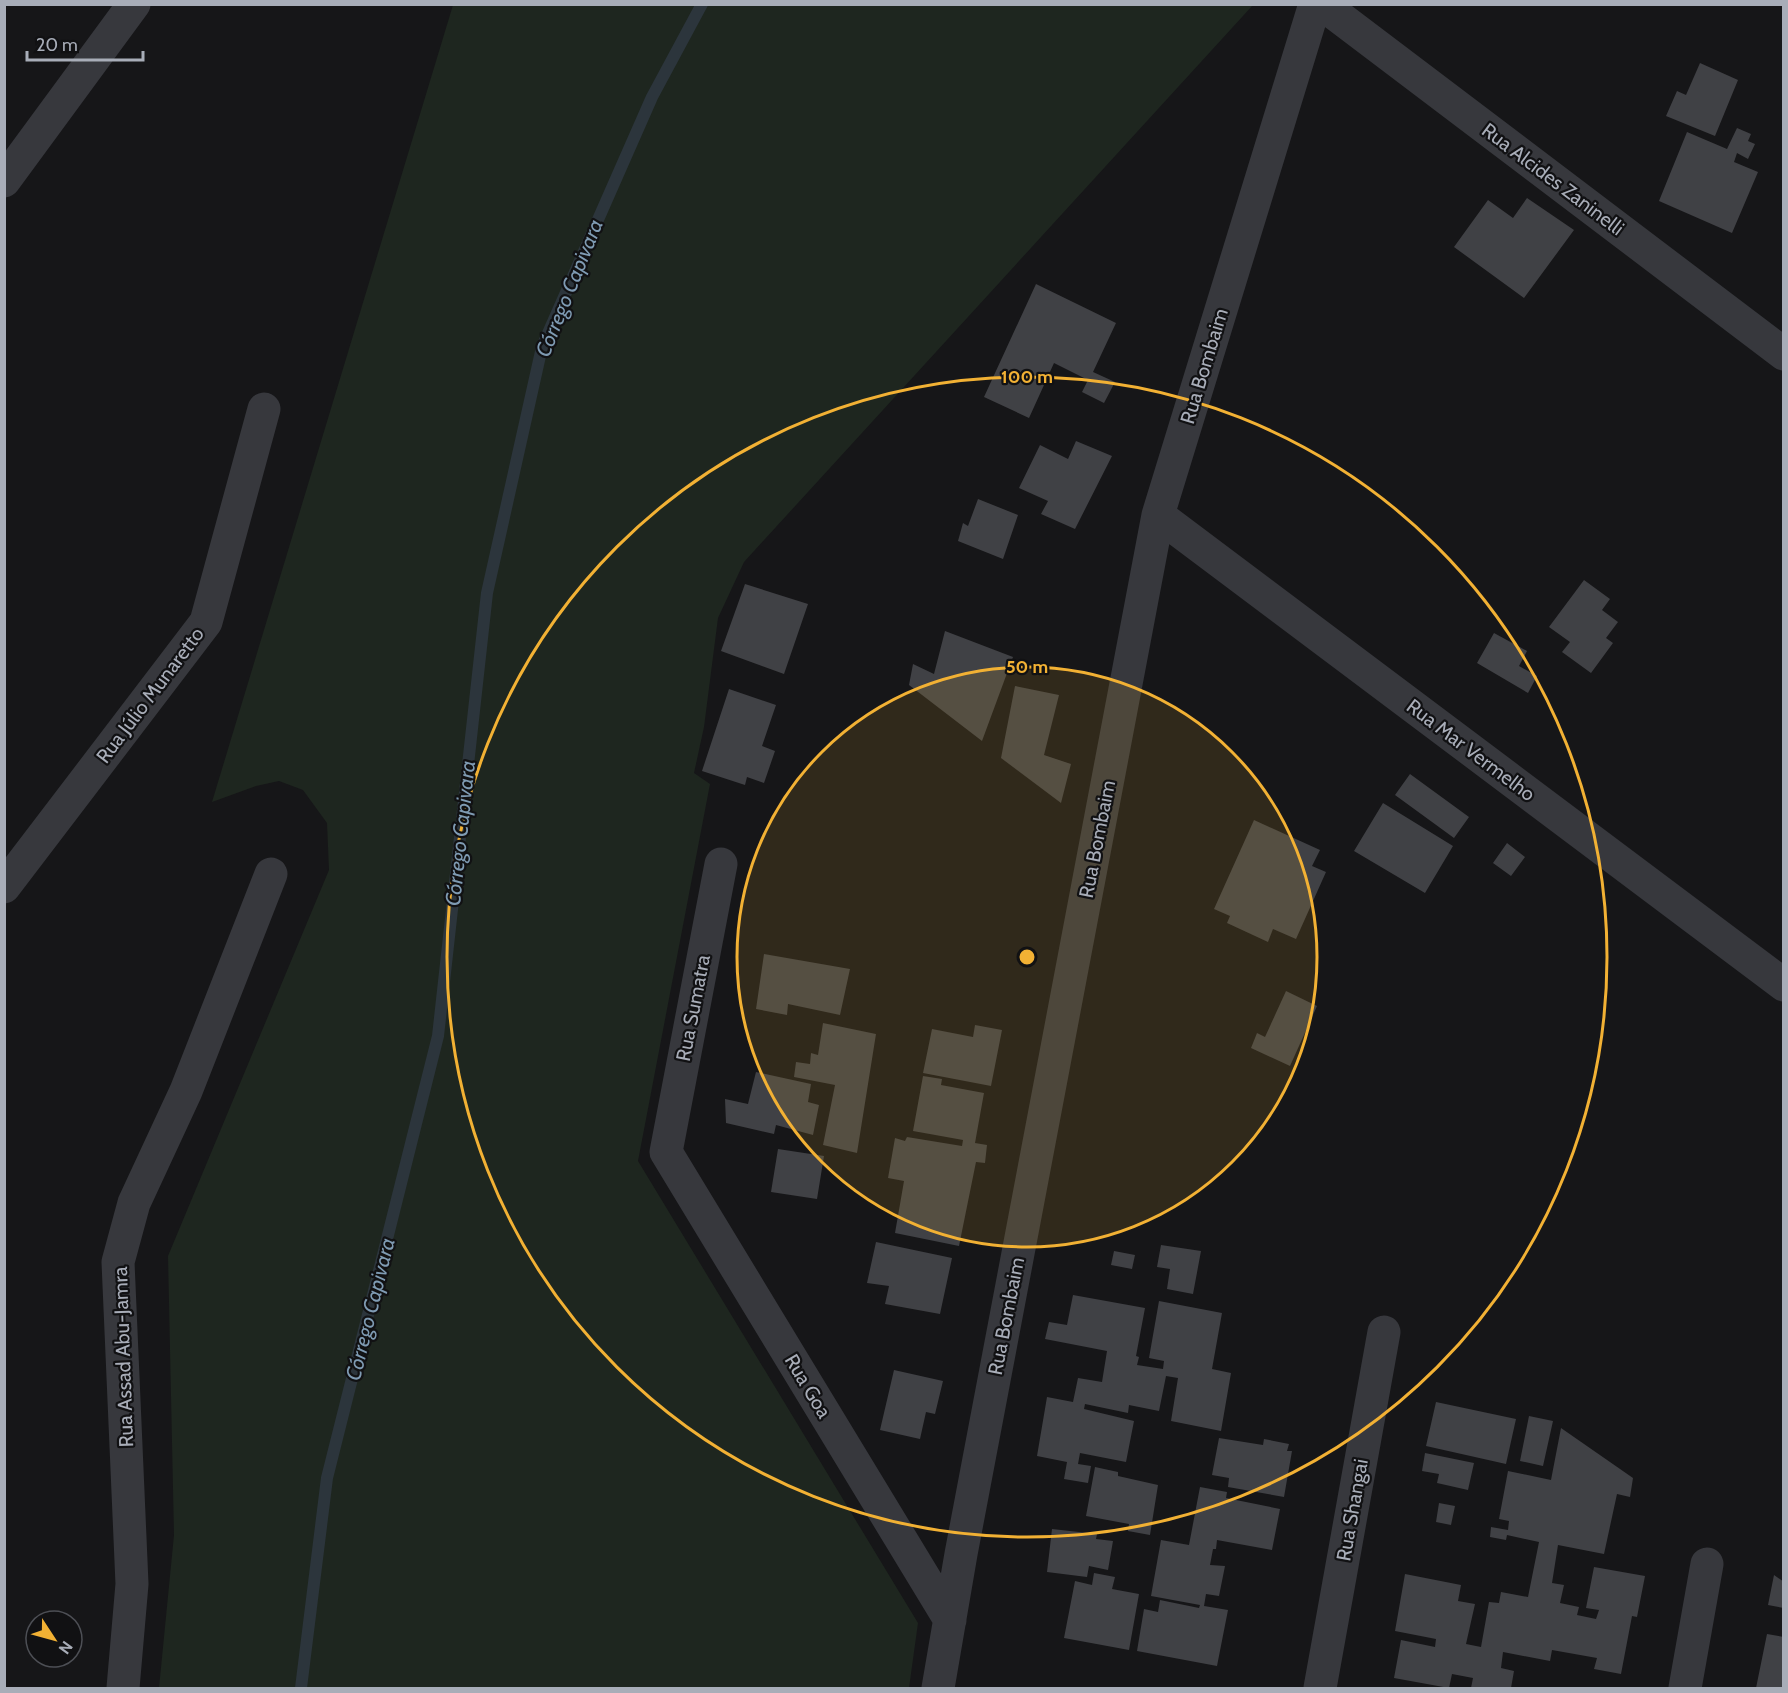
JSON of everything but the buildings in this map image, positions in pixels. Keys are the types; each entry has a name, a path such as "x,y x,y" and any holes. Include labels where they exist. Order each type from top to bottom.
{"street":[{"path":"4,181 134,4"},
{"name":"Rua Bombaim","path":"939,1689 950,1620 1158,515 1316,4"},
{"name":"Rua Alcides Zaninelli","path":"1322,4 1784,354"},
{"name":"Rua Júlio Munaretto","path":"4,887 206,622 264,409"},
{"name":"Rua Mar Vermelho","path":"1158,515 1784,985"},
{"name":"Rua Sumatra","path":"666,1152 721,864"},
{"name":"Rua Assad Abu-Jamra","path":"123,1689 132,1584 118,1262 134,1203 186,1091 270,874"},
{"name":"Rua Goa","path":"666,1152 950,1620"},
{"name":"Rua Shangai","path":"1320,1689 1384,1332"},
{"path":"1685,1689 1707,1564"}],"shaded area":[{"path":"453,5 1253,5 744,562 718,618 704,727 694,773 710,784 638,1161 918,1623 909,1688 159,1688 174,1535 168,1256 329,870 327,823 303,790 279,781 256,786 212,802"}],"waterway":[{"name":"Córrego Capivara","path":"301,1688 327,1478 438,1036 487,593 542,347 652,97 702,4"}]}
